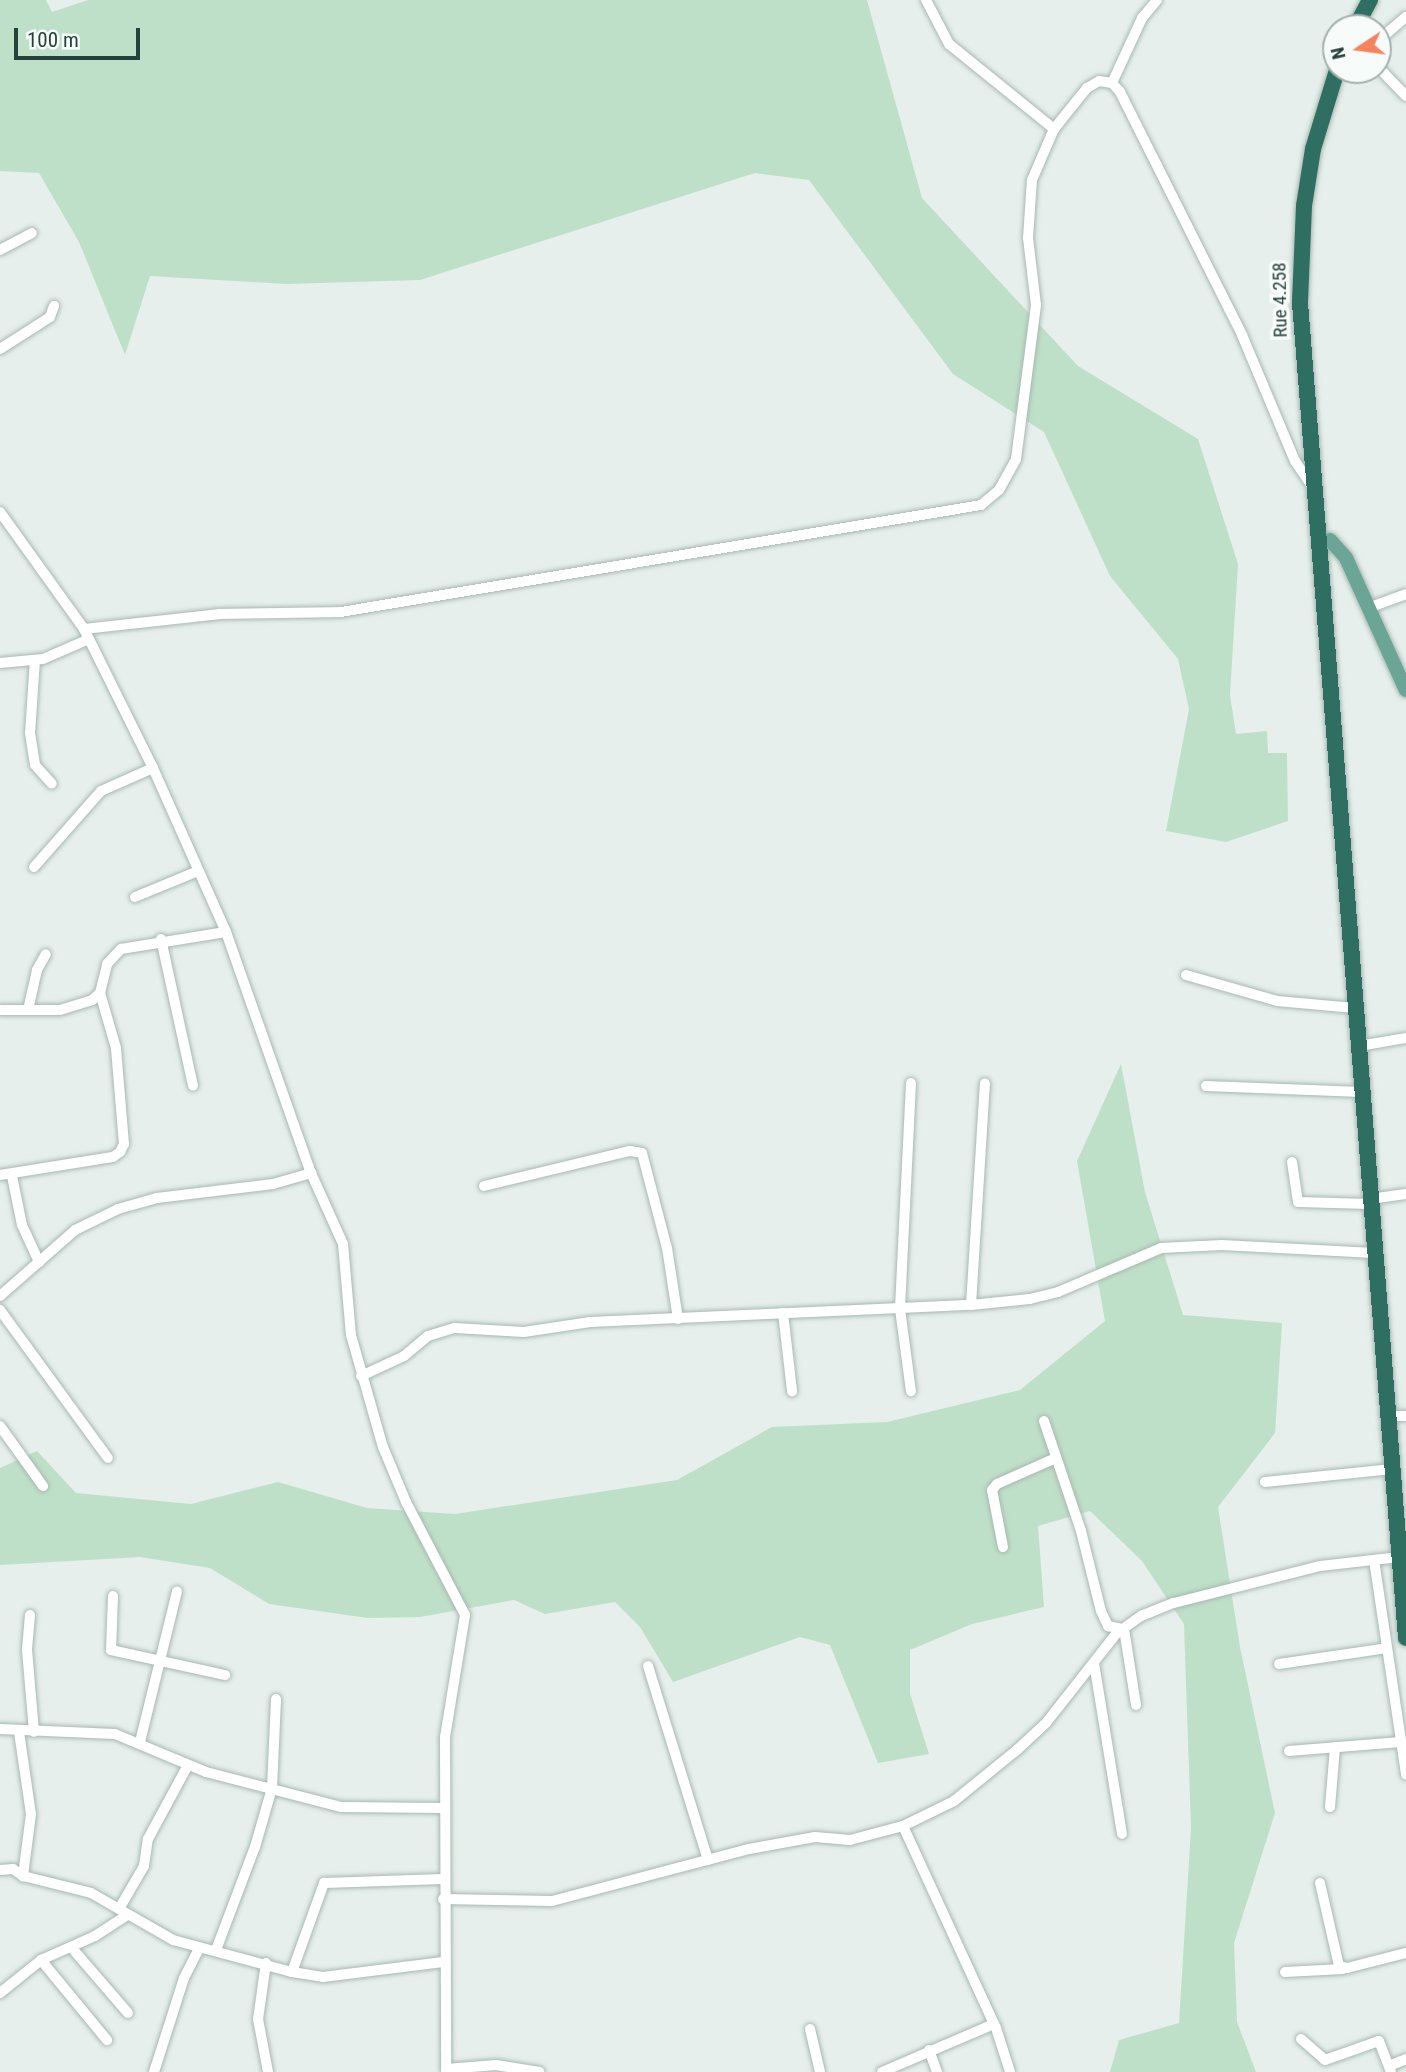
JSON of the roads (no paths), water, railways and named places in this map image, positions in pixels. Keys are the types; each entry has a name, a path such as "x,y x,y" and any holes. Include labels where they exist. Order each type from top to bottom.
{"highway":[{"name":"Rue 4.258","path":"1333,84 1313,149 1300,259 1313,488 1324,536 1355,1008 1406,1638"}],"main road":[{"path":"1324,536 1346,558 1406,690"}],"street":[{"path":"926,0 949,44 1054,129"},
{"path":"1112,83 1142,18 1157,0"},
{"path":"1392,29 1406,17"},
{"path":"0,663 35,660 87,634 220,614 341,612 981,505 999,490 1016,459 1036,305 1028,208 1031,180 1054,129 1087,88 1099,81 1112,83"},
{"path":"1392,82 1406,96"},
{"path":"1112,83 1247,345 1295,461 1313,488"},
{"path":"0,250 32,233"},
{"path":"0,349 50,317 54,306"},
{"path":"0,513 87,634 153,768 226,932 311,1173 343,1244 347,1311 361,1376 399,1486 466,1615 445,1737 443,1962 446,2071 496,2065 538,2072"},
{"path":"1368,608 1406,594"},
{"path":"35,660 30,733 35,765 52,784"},
{"path":"34,867 101,791 153,768"},
{"path":"135,897 198,870"},
{"path":"39,1262 22,1225 6,1176 121,1152 124,1144 116,1048 100,993 114,954 161,939 226,932"},
{"path":"161,939 193,1086"},
{"path":"28,1010 37,970 46,954"},
{"path":"1186,975 1277,1001 1355,1008"},
{"path":"0,1010 60,1010 100,993"},
{"path":"1359,1046 1406,1038"},
{"path":"911,1083 900,1309 911,1391"},
{"path":"971,1306 973,1220 985,1083"},
{"path":"1206,1086 1362,1092"},
{"path":"484,1186 630,1151 642,1153 667,1248 678,1319"},
{"path":"1292,1162 1298,1202 1370,1202 1406,1194"},
{"path":"0,1296 75,1230 118,1209 157,1198 273,1184 311,1173"},
{"path":"361,1376 448,1329 524,1332 580,1322 971,1306 1044,1297 1161,1248 1222,1245 1374,1253"},
{"path":"0,1310 108,1458"},
{"path":"783,1314 792,1391"},
{"path":"1388,1416 1406,1416"},
{"path":"1044,1421 1101,1611 1108,1626 1124,1629"},
{"path":"0,1426 43,1486"},
{"path":"1003,1547 992,1490 997,1484 1056,1458"},
{"path":"1265,1482 1392,1469"},
{"path":"1374,1560 1406,1775"},
{"path":"443,1899 552,1901 708,1860 815,1837 858,1839 903,1826 954,1801 1018,1749 1046,1723 1124,1629 1141,1616 1174,1603 1320,1566 1374,1560 1402,1564"},
{"path":"140,1742 177,1591"},
{"path":"113,1596 110,1650 225,1675"},
{"path":"30,1615 27,1650 34,1732"},
{"path":"1124,1629 1136,1705"},
{"path":"1279,1664 1387,1648"},
{"path":"1094,1663 1122,1834"},
{"path":"648,1666 708,1860"},
{"path":"216,1950 255,1847 272,1788 276,1699"},
{"path":"0,1729 19,1732 87,1730 140,1742 188,1765 341,1807 443,1808"},
{"path":"19,1732 31,1814 23,1876"},
{"path":"1289,1751 1401,1742"},
{"path":"1330,1807 1335,1747"},
{"path":"0,1993 41,1960 71,1947 123,1912 144,1866 148,1839 188,1765"},
{"path":"903,1826 994,2024 1010,2072"},
{"path":"0,1870 13,1869 23,1876 68,1885 123,1912 148,1929 199,1948 216,1950 292,1972 323,1976 443,1962"},
{"path":"292,1972 324,1883 443,1880"},
{"path":"1320,1883 1335,1957 1343,1969"},
{"path":"71,1947 128,2013"},
{"path":"154,2072 184,1978 199,1948"},
{"path":"1285,1972 1343,1969 1406,1953"},
{"path":"41,1960 107,2040"},
{"path":"266,1963 258,2019 268,2072"},
{"path":"882,2072 994,2024"},
{"path":"810,2029 820,2072"},
{"path":"1301,2039 1325,2060 1376,2040 1390,2069 1406,2059"},
{"path":"929,2050 937,2072"}]}
